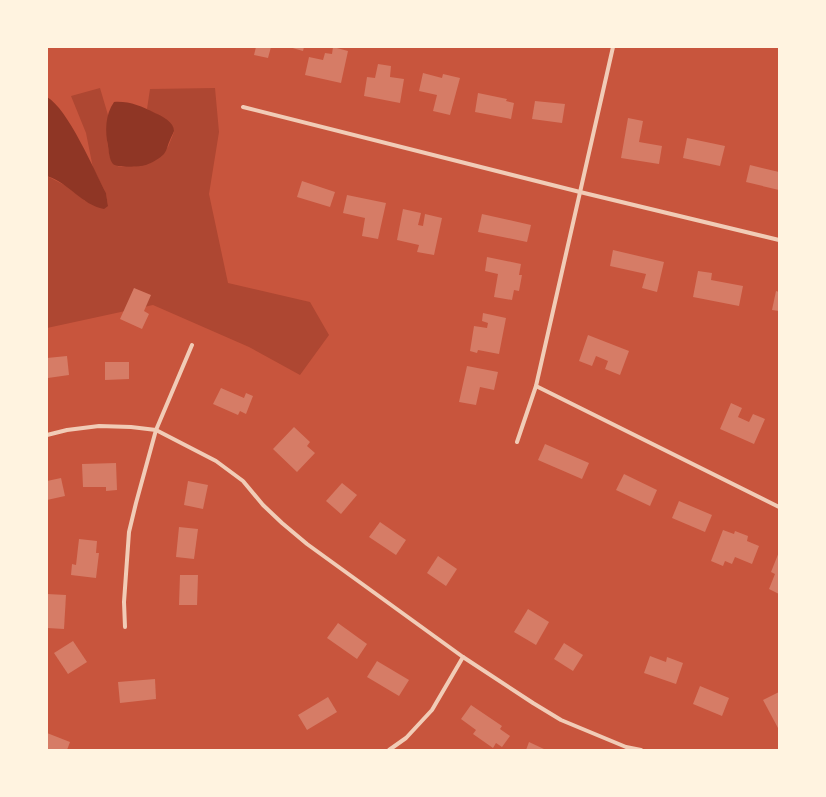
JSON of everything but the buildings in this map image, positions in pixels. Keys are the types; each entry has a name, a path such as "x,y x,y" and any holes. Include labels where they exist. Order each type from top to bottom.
{"street":[{"path":"518,442 536,386 613,47"},
{"path":"243,107 580,192 779,240"},
{"path":"125,627 124,602 129,532 156,430 192,345"},
{"path":"536,386 779,507"},
{"path":"47,435 67,430 100,426 156,430 216,461 243,481 263,505 307,544 463,657 561,720 621,745 641,750"},
{"path":"389,750 406,738 432,710 463,657"}],"shaded area":[{"path":"100,88 108,115 107,141 110,158 119,167 139,166 168,147 174,132 172,126 162,117 147,109 150,89 215,88 219,132 209,194 228,283 310,302 329,335 300,375 249,347 153,305 47,328 47,176 68,187 85,201 108,206 106,193 93,168 86,133 71,96"},
{"path":"47,97 63,114 88,156 106,193 108,206 104,209 96,207 82,199 55,179 47,176"},
{"path":"114,102 125,102 140,106 170,122 174,131 164,154 153,162 143,166 124,167 113,164 109,155 106,129 107,118"}]}
